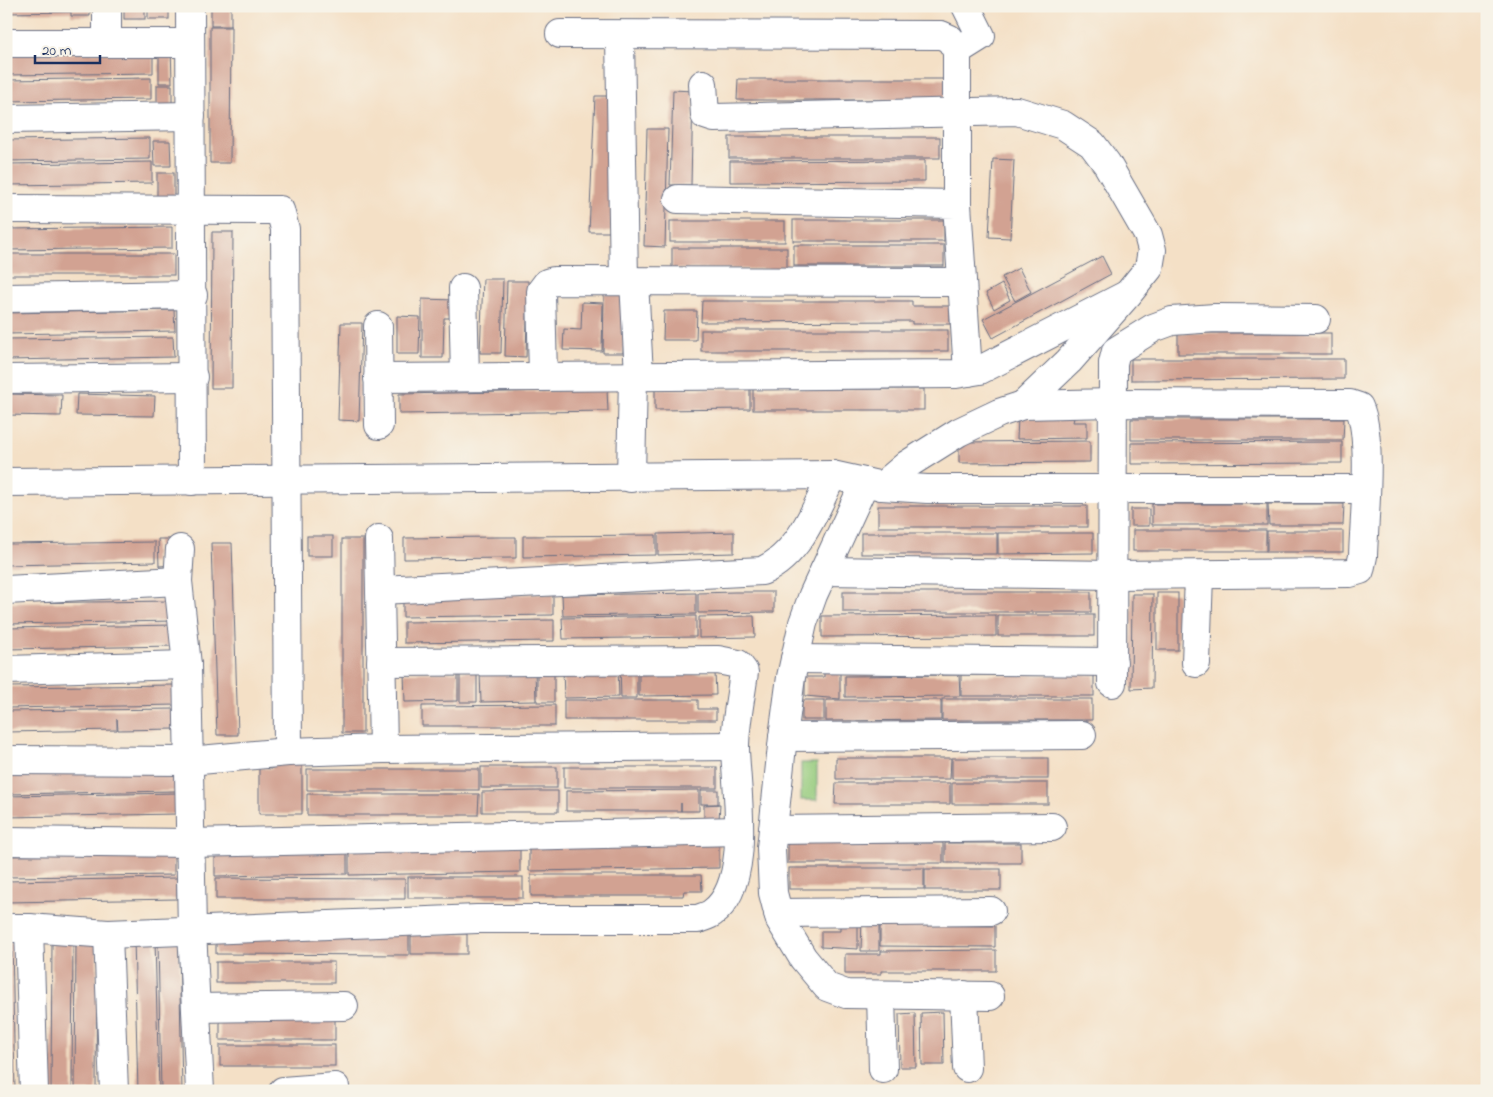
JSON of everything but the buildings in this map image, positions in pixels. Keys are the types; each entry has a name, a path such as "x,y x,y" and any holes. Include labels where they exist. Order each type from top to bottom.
{"street":[{"path":"106,44 107,6"},
{"path":"190,6 193,295 192,481"},
{"path":"957,50 981,36 966,6"},
{"path":"560,34 620,36 941,35 950,39 957,50 955,113 957,204 968,372"},
{"path":"620,36 629,281 636,375 631,478"},
{"path":"6,43 190,43"},
{"path":"703,84 705,115 714,118 1017,111 1063,125 1092,144 1107,164 1144,227 1152,250 1149,268 1069,361 1023,405"},
{"path":"6,119 191,116"},
{"path":"678,199 957,204"},
{"path":"6,209 280,210 285,229 288,752"},
{"path":"543,376 541,291 543,286 554,281 962,282"},
{"path":"463,288 465,377"},
{"path":"378,378 937,374 968,372 980,370 1013,354 1128,294"},
{"path":"6,298 193,295"},
{"path":"795,659 1112,673 1112,363 1116,351 1153,328 1172,321 1189,319 1316,319"},
{"path":"378,326 379,425"},
{"path":"6,379 193,377"},
{"path":"824,571 1199,575 1335,574 1360,570 1366,437 1363,415 1359,407 1330,403 1023,405 999,413 959,432 874,484 824,571 803,623 795,659 783,737 773,830 773,893 780,920 803,958 827,987 846,994 977,995 967,1068"},
{"path":"6,482 832,475 874,484 927,489 1364,489"},
{"path":"380,590 762,572 782,559 808,526 832,475"},
{"path":"379,539 383,749"},
{"path":"180,549 178,581 187,665 192,930 200,1091"},
{"path":"1196,663 1199,575"},
{"path":"6,590 178,581"},
{"path":"34,1091 18,928 108,934 477,919 698,919 712,914 726,898 737,870 739,831 739,798 735,746 744,672 738,664 729,660 381,662"},
{"path":"6,670 187,665"},
{"path":"783,737 1082,735"},
{"path":"6,760 189,761 288,752 383,749 735,746"},
{"path":"773,830 1052,828"},
{"path":"6,841 190,843 739,831"},
{"path":"778,913 991,910"},
{"path":"108,934 114,1091"},
{"path":"881,995 883,1069"},
{"path":"196,1008 344,1006"},
{"path":"283,1091 335,1086"}],"green space":[{"path":"801,763 817,763 817,800 801,800"}]}
